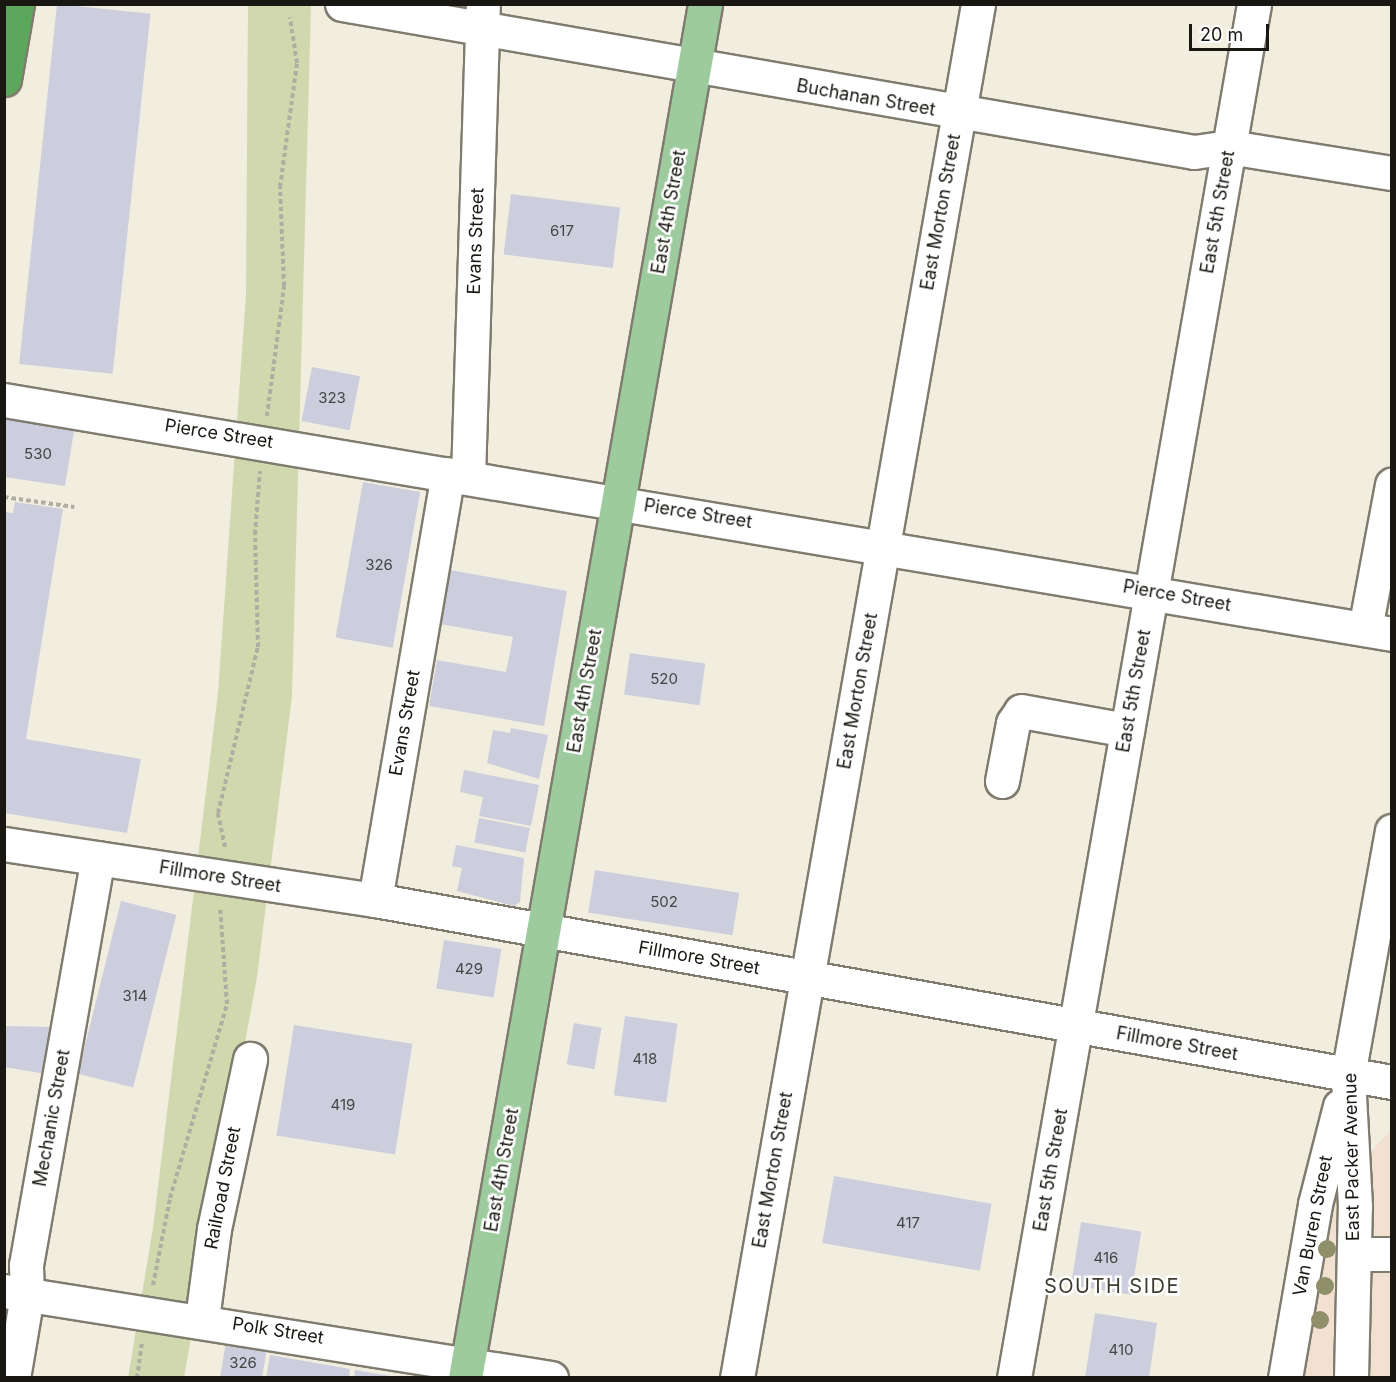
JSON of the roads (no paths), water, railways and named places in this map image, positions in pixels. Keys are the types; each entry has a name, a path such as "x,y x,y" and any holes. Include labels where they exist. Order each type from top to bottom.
{"highway":[{"path":"4,78 17,4"}],"main road":[{"name":"East 4th Street","path":"467,1370 705,4"}],"street":[{"name":"Buchanan Street","path":"342,4 482,17 694,68 1194,152 1229,147 1392,173"},
{"name":"East Morton Street","path":"737,1377 978,4"},
{"name":"East 5th Street","path":"1014,1377 1254,4"},
{"name":"Evans Street","path":"375,900 458,476 482,17"},
{"name":"Pierce Street","path":"4,400 884,545 1378,631"},
{"path":"1378,631 1392,485"},
{"path":"1002,782 1013,723 1021,711 1127,730"},
{"name":"East Packer Avenue","path":"1351,1377 1354,1254 1348,1075 1385,902 1392,831"},
{"name":"Fillmore Street","path":"4,844 375,900 1392,1082"},
{"name":"Mechanic Street","path":"13,1377 16,1293 26,1264 98,858"},
{"name":"Railroad Street","path":"202,1319 214,1229 250,1059"},
{"name":"Van Buren Street","path":"1285,1377 1315,1204 1348,1075"},
{"path":"1354,1254 1392,1254"},
{"name":"Polk Street","path":"16,1293 202,1319 467,1370 551,1377"}],"district":[{"name":"SOUTH SIDE","path":"1112,1286"}]}
